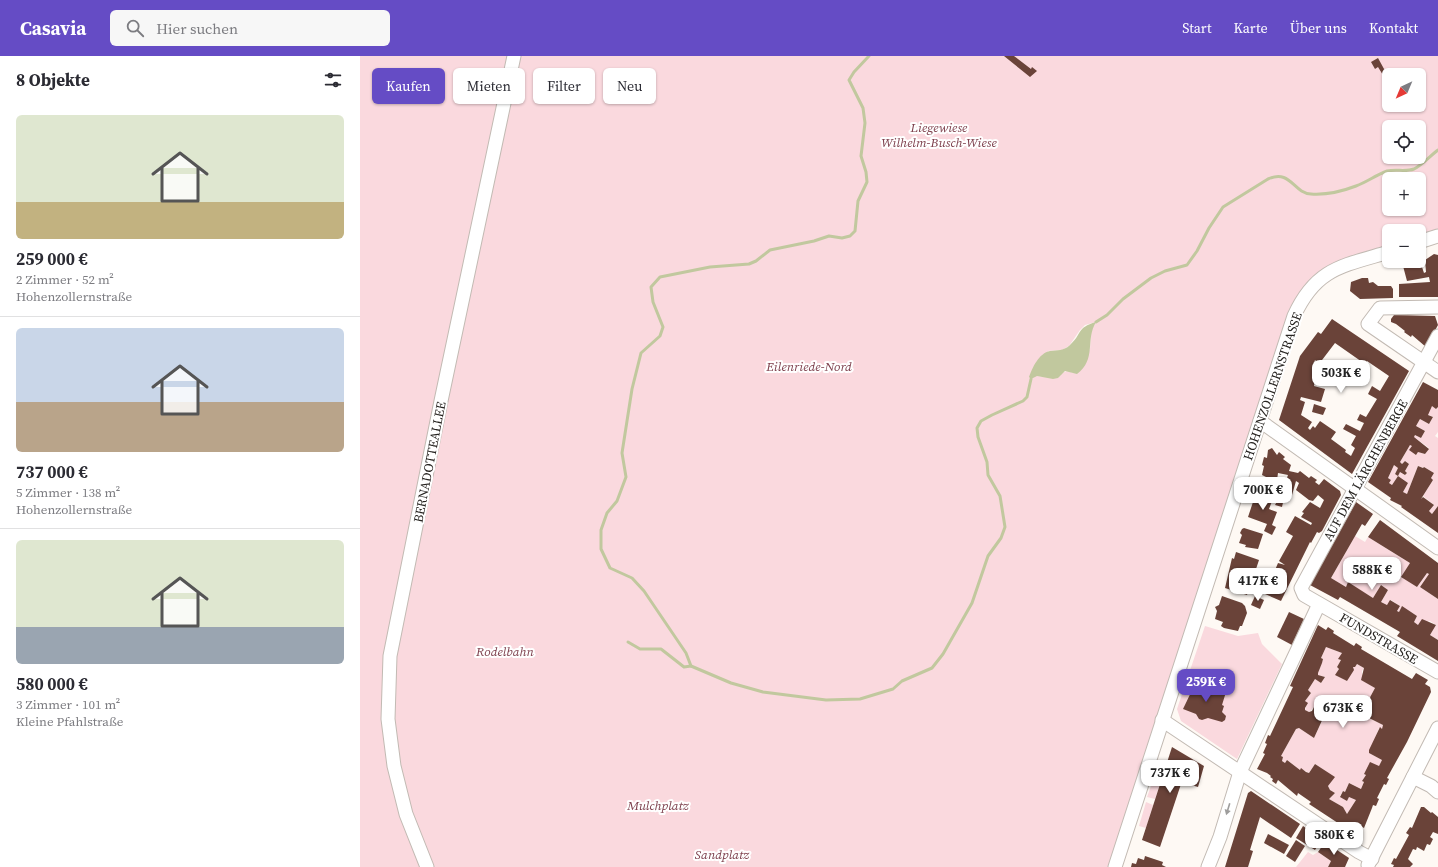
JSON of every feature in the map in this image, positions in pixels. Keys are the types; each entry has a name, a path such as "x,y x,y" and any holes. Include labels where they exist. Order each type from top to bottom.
{"street":[{"name":"BERNADOTTEALLEE","path":"427,867 406,814 394,766 388,719 390,656 441,401 514,56"},
{"path":"1426,240 1438,236"},
{"name":"HOHENZOLLERNSTRASSE","path":"1115,867 1294,316 1309,290 1326,274 1348,264 1382,254"},
{"path":"1438,307 1380,308 1368,324 1438,372"},
{"name":"AUF DEM LÄRCHENBERGE","path":"1319,604 1304,595 1301,588 1303,582 1438,336"},
{"path":"1260,421 1438,548"},
{"path":"1208,867 1220,837 1240,772 1319,604"},
{"name":"FUNDSTRASSE","path":"1319,604 1438,672"},
{"path":"1162,720 1359,852 1370,863 1438,728"},
{"path":"1413,777 1431,786 1438,792"}],"green space":[{"name":"Eilenriede-Nord","path":"360,56 1438,56 1438,236 1426,240 1426,224 1382,224 1382,254 1348,265 1306,293 1115,867 360,867","holes":["1096,322 1091,330 1090,349 1073,373 1069,371 1065,372 1058,378 1037,376 1048,351 1062,350 1069,346 1085,325"]},
{"path":"1430,404 1436,409 1438,407 1438,432 1435,436 1438,438 1438,506 1432,514 1429,511 1434,505 1423,496 1433,480 1431,478 1434,473 1424,467 1418,466 1407,494 1403,492 1408,483 1398,476 1392,485 1389,483 1391,480 1388,478 1394,465 1398,468 1395,474 1398,475 1400,472 1405,475 1407,473 1405,471 1409,464 1405,461 1402,464 1400,462 1410,445 1412,446 1410,450 1416,455 1418,452 1425,454 1429,448 1414,437 1415,435 1421,438 1425,431 1416,426 1420,419 1429,424 1433,417 1425,413"},
{"path":"1355,536 1365,542 1368,537 1410,563 1402,577 1417,587 1427,573 1429,574 1420,587 1438,599 1438,640 1430,635 1436,625 1430,621 1418,625 1414,622 1417,616 1402,607 1399,612 1397,611 1400,606 1391,600 1387,605 1381,602 1388,590 1381,585 1373,598 1348,583 1346,587 1331,578"},
{"path":"1205,626 1238,636 1258,633 1262,644 1282,664 1237,759 1181,721 1177,709"},
{"path":"1326,647 1342,653 1339,659 1341,660 1337,667 1339,669 1336,675 1347,681 1353,667 1357,664 1364,668 1362,671 1362,680 1375,688 1361,714 1383,725 1382,729 1379,728 1369,753 1382,760 1379,766 1364,774 1366,775 1362,781 1364,782 1361,789 1349,783 1345,792 1343,791 1340,796 1347,801 1349,797 1356,800 1347,814 1343,807 1329,799 1335,793 1330,790 1328,786 1334,777 1315,764 1309,773 1301,769 1300,770 1287,760 1285,763 1282,761 1283,757 1281,756 1296,729 1299,728 1314,738 1325,715 1314,707 1309,712 1305,710 1307,703 1305,701 1311,693 1308,690 1315,679 1321,683 1325,677 1318,675 1318,673 1323,659 1321,658"},
{"path":"1155,775 1162,778 1155,799 1147,797"},
{"path":"1146,802 1153,805 1146,828 1139,826"},
{"path":"1308,852 1313,855 1318,852 1331,861 1328,867 1296,867"}],"shaded area":[{"path":"1096,322 1091,336 1087,362 1077,374 1065,371 1058,378 1053,379 1037,376 1031,379 1029,377 1034,365 1042,355 1046,352 1068,347 1085,326"}],"building":[{"path":"1004,56 1014,56 1031,69 1032,67 1037,71 1030,77"},
{"path":"1378,58 1384,68 1382,68 1382,74 1378,67 1375,69 1371,62"},
{"path":"1434,254 1438,255 1438,297 1399,297 1399,284 1430,282 1429,277 1407,281 1404,268 1422,268 1424,273 1426,272 1426,259"},
{"path":"1362,278 1368,278 1369,283 1373,282 1378,286 1391,286 1393,289 1393,298 1360,299 1350,291 1351,282"},
{"path":"1394,315 1435,316 1438,325 1426,347 1412,335 1411,337 1396,324 1391,322"},
{"path":"1332,319 1409,371 1352,474 1279,420 1300,356 1318,332 1321,334","holes":["1335,343 1365,364 1367,361 1389,376 1380,391 1372,386 1368,394 1377,399 1366,417 1360,414 1357,420 1364,423 1360,431 1346,424 1343,429 1356,436 1351,445 1355,448 1351,456 1345,452 1346,450 1331,439 1336,432 1320,421 1315,428 1313,426 1310,430 1308,428 1312,422 1301,415 1305,402 1300,400 1301,397 1321,402 1325,389 1314,386 1317,370 1312,368 1315,360 1319,364"]},
{"path":"1423,382 1438,390 1438,407 1436,409 1432,406 1428,415 1433,417 1429,424 1420,419 1416,426 1425,431 1421,438 1415,435 1414,437 1429,449 1425,454 1418,452 1416,455 1409,450 1412,446 1410,445 1400,462 1402,464 1405,461 1409,464 1405,471 1407,473 1405,475 1400,472 1398,476 1408,483 1403,492 1407,494 1418,466 1424,467 1434,473 1431,478 1433,480 1421,499 1423,497 1434,505 1429,511 1432,514 1438,506 1438,533 1401,507 1402,506 1390,500 1391,498 1368,482","holes":["1394,465 1398,468 1395,474 1398,476 1392,485 1389,483 1391,480 1388,478"]},
{"path":"1314,404 1326,408 1323,415 1312,412"},
{"path":"1272,448 1277,455 1279,452 1285,457 1283,459 1291,465 1289,471 1298,473 1300,471 1309,478 1311,476 1317,480 1315,482 1319,485 1324,479 1340,491 1341,495 1322,531 1319,533 1317,532 1311,543 1310,542 1281,601 1265,594 1278,563 1285,565 1279,561 1293,536 1286,532 1295,516 1311,525 1312,523 1301,517 1304,513 1302,512 1310,502 1320,508 1324,500 1318,495 1313,501 1309,500 1296,490 1299,483 1296,481 1292,495 1289,499 1284,498 1282,507 1275,505 1287,484 1285,483 1288,475 1278,473 1277,480 1271,478 1269,484 1264,482 1266,477 1262,475 1264,466 1262,465 1264,457 1267,458 1268,450"},
{"path":"1257,490 1274,496 1269,509 1277,512 1272,525 1276,527 1272,535 1264,531 1267,524 1248,517"},
{"path":"1356,502 1373,514 1365,526 1362,524 1331,578 1346,587 1348,582 1373,598 1381,585 1388,590 1381,602 1387,605 1390,600 1400,606 1397,611 1399,612 1402,606 1417,616 1414,622 1418,625 1422,619 1436,625 1430,635 1438,640 1438,661 1397,636 1400,632 1340,597 1338,600 1310,585"},
{"path":"1380,520 1438,563 1438,599 1420,587 1429,574 1427,573 1417,587 1401,577 1410,563 1368,537"},
{"path":"1244,528 1263,534 1258,549 1245,547 1246,545 1239,543 1242,535 1240,533"},
{"path":"1236,552 1259,560 1255,572 1246,572 1244,578 1251,582 1247,595 1225,588 1232,558 1234,559"},
{"path":"1222,596 1242,603 1245,606 1247,613 1242,626 1240,626 1238,631 1224,628 1221,626 1223,622 1215,619 1217,611 1215,607 1219,605"},
{"path":"1255,596 1264,600 1260,609 1251,605"},
{"path":"1289,612 1304,619 1292,645 1277,637"},
{"path":"1318,625 1326,630 1328,627 1334,631 1333,633 1354,646 1356,643 1362,647 1361,649 1412,679 1416,673 1428,680 1425,684 1430,687 1431,692 1407,742 1387,778 1389,779 1386,785 1384,784 1377,798 1379,799 1376,806 1373,805 1360,834 1355,835 1349,830 1348,832 1340,827 1341,825 1309,804 1311,802 1298,793 1297,796 1278,780 1276,784 1272,781 1273,779 1270,777 1271,776 1257,769 1265,754 1263,753 1267,744 1265,743 1268,735 1270,736 1293,687 1290,686","holes":["1326,647 1342,653 1338,659 1341,660 1337,667 1339,669 1335,675 1347,681 1354,670 1353,667 1357,664 1364,668 1361,680 1375,688 1361,714 1383,725 1382,729 1380,727 1369,750 1369,753 1382,760 1379,766 1370,762 1364,774 1366,775 1362,781 1364,782 1361,789 1349,783 1345,792 1343,791 1340,797 1347,801 1349,797 1356,800 1347,814 1343,807 1329,799 1335,793 1330,790 1328,786 1335,777 1315,764 1309,773 1301,768 1300,770 1287,760 1285,763 1282,761 1283,757 1281,756 1296,729 1299,728 1314,738 1325,714 1314,707 1312,711 1309,712 1305,710 1308,703 1305,701 1311,693 1308,690 1315,679 1321,683 1325,677 1318,675 1318,673 1323,659 1321,658"]},
{"path":"1196,682 1226,692 1222,705 1224,706 1222,712 1226,716 1225,720 1222,722 1208,718 1202,720 1199,719 1196,714 1183,709"},
{"path":"1172,747 1204,766 1198,787 1188,784 1190,779 1184,775 1160,847 1142,840"},
{"path":"1251,791 1300,824 1291,838 1260,817 1250,850 1253,851 1248,867 1225,867 1248,793"},
{"path":"1421,807 1424,807 1438,817 1438,834 1433,832 1430,837 1433,839 1430,845 1427,844 1424,851 1417,847 1416,850 1413,849 1408,859 1413,864 1410,867 1393,867 1394,865 1391,864 1394,858 1396,859 1409,835 1406,833 1410,827 1412,828"},
{"path":"1303,826 1322,839 1315,850 1296,838"},
{"path":"1268,834 1289,845 1284,854 1264,843"},
{"path":"1296,840 1305,846 1295,862 1286,856"},
{"path":"1325,842 1349,858 1345,867 1328,867 1331,861 1318,852"},
{"path":"1145,856 1163,862 1162,865 1166,867 1131,867 1132,863 1136,864 1138,858 1144,860"}],"waterway":[{"path":"869,56 854,72 849,80 863,108 865,123 861,156 866,172 867,182 858,201 855,231 850,236 842,238 829,236 814,241 770,250 756,261 749,264 710,267 660,277 651,287 653,302 663,327 660,336 641,353 632,389 622,453 626,477 617,501 607,513 601,530 601,549 610,568 632,578 644,591 686,653 691,666 731,683 763,692 826,700 860,699 893,689 902,681 932,668 943,654 972,603 988,556 1001,538 1005,527 1000,496 988,475 987,462 978,437 977,428 981,421 1023,401 1027,397 1031,379"},
{"path":"1096,322 1107,315 1123,299 1151,278 1165,271 1187,265 1223,207 1268,179 1282,177 1287,179 1305,193 1322,194 1334,192 1345,190 1364,183 1387,171 1414,169 1438,150"},
{"path":"628,642 640,649 661,649 684,667 691,666"}],"park label":[{"name":"Liegewiese Wilhelm-Busch-Wiese","path":"939,134"},
{"name":"Rodelbahn","path":"505,651"},
{"name":"Mulchplatz","path":"658,805"},
{"name":"Sandplatz","path":"722,854"}]}
